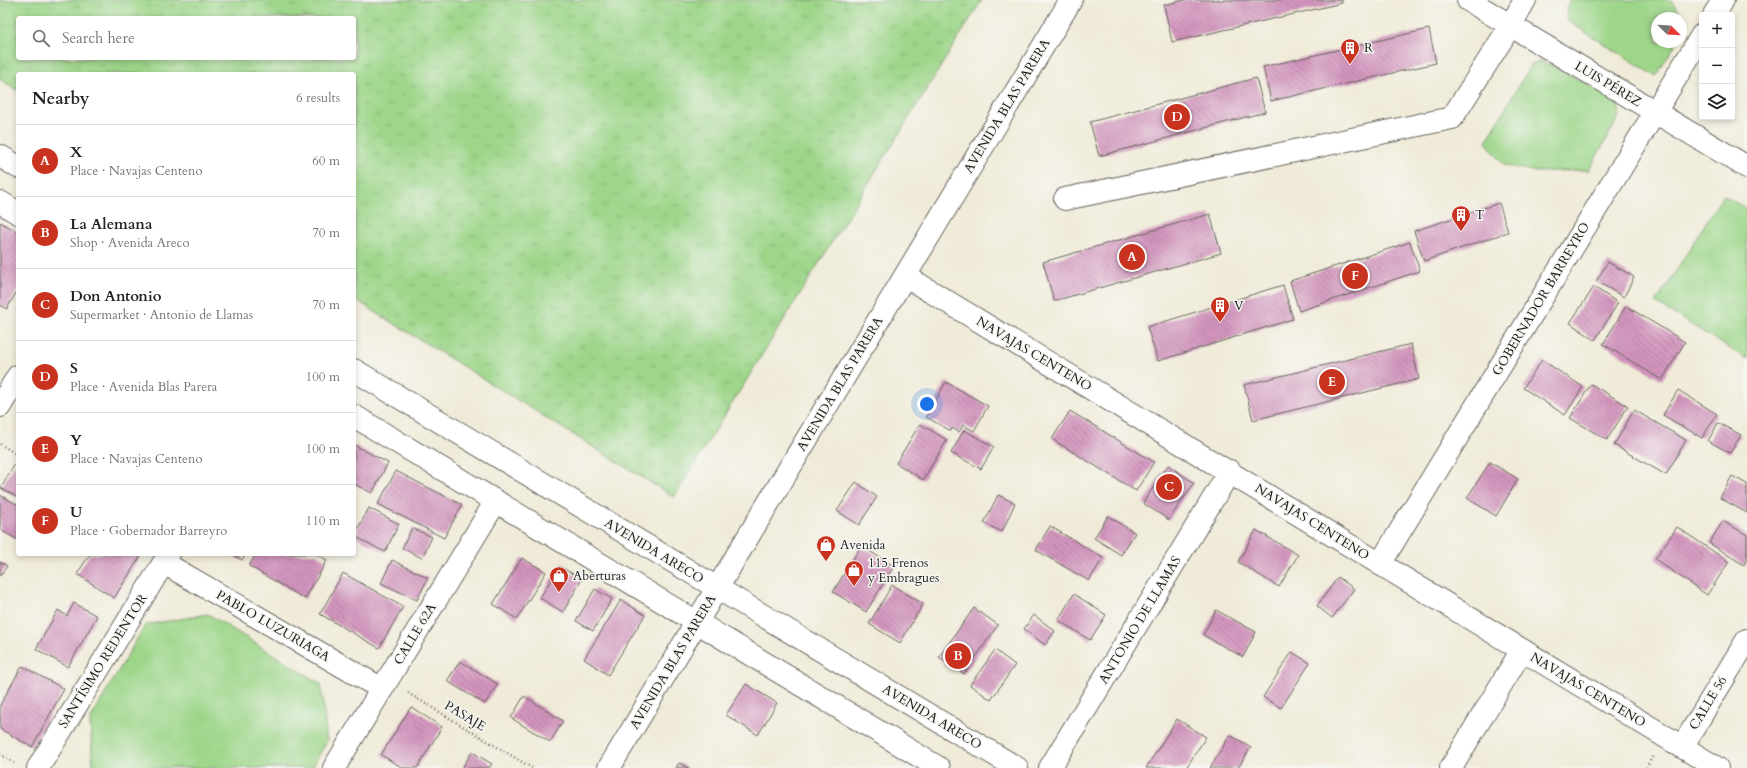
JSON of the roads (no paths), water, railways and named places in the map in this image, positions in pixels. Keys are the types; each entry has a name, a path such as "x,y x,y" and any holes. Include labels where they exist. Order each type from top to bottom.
{"street":[{"name":"AVENIDA BLAS PARERA","path":"609,768 1071,0"},
{"name":"LUIS PÉREZ","path":"1468,0 1747,167"},
{"path":"1065,199 1452,118 1511,26 1525,0"},
{"path":"1716,12 1723,0"},
{"name":"GOBERNADOR BARREYRO","path":"1380,564 1699,40"},
{"path":"0,156 16,166"},
{"path":"0,202 16,212"},
{"name":"NAVAJAS CENTENO","path":"905,276 1230,471 1380,564 1718,768"},
{"name":"AVENIDA ARECO","path":"356,371 1017,768"},
{"path":"0,406 16,379"},
{"path":"356,417 939,768"},
{"name":"ANTONIO DE LLAMAS","path":"1050,768 1230,471"},
{"name":"CALLE 62A","path":"334,768 496,501"},
{"name":"PABLO LUZURIAGA","path":"167,559 384,685"},
{"name":"SANTÍSIMO REDENTOR","path":"35,766 167,559"},
{"name":"CALLE 56","path":"1682,746 1747,640"},
{"path":"1451,768 1522,650"}],"place":[{"name":"R","path":"1350,65"},
{"name":"S","path":"1177,117"},
{"name":"T","path":"1461,232"},
{"name":"X","path":"1132,257"},
{"name":"U","path":"1355,276"},
{"name":"V","path":"1220,323"},
{"name":"Y","path":"1332,382"},
{"name":"Don Antonio","path":"1169,487"},
{"name":"Avenida","path":"826,562"},
{"name":"115 Frenos y Embragues","path":"854,587"},
{"name":"Aberturas","path":"559,593"},
{"name":"La Alemana","path":"958,656"}]}
